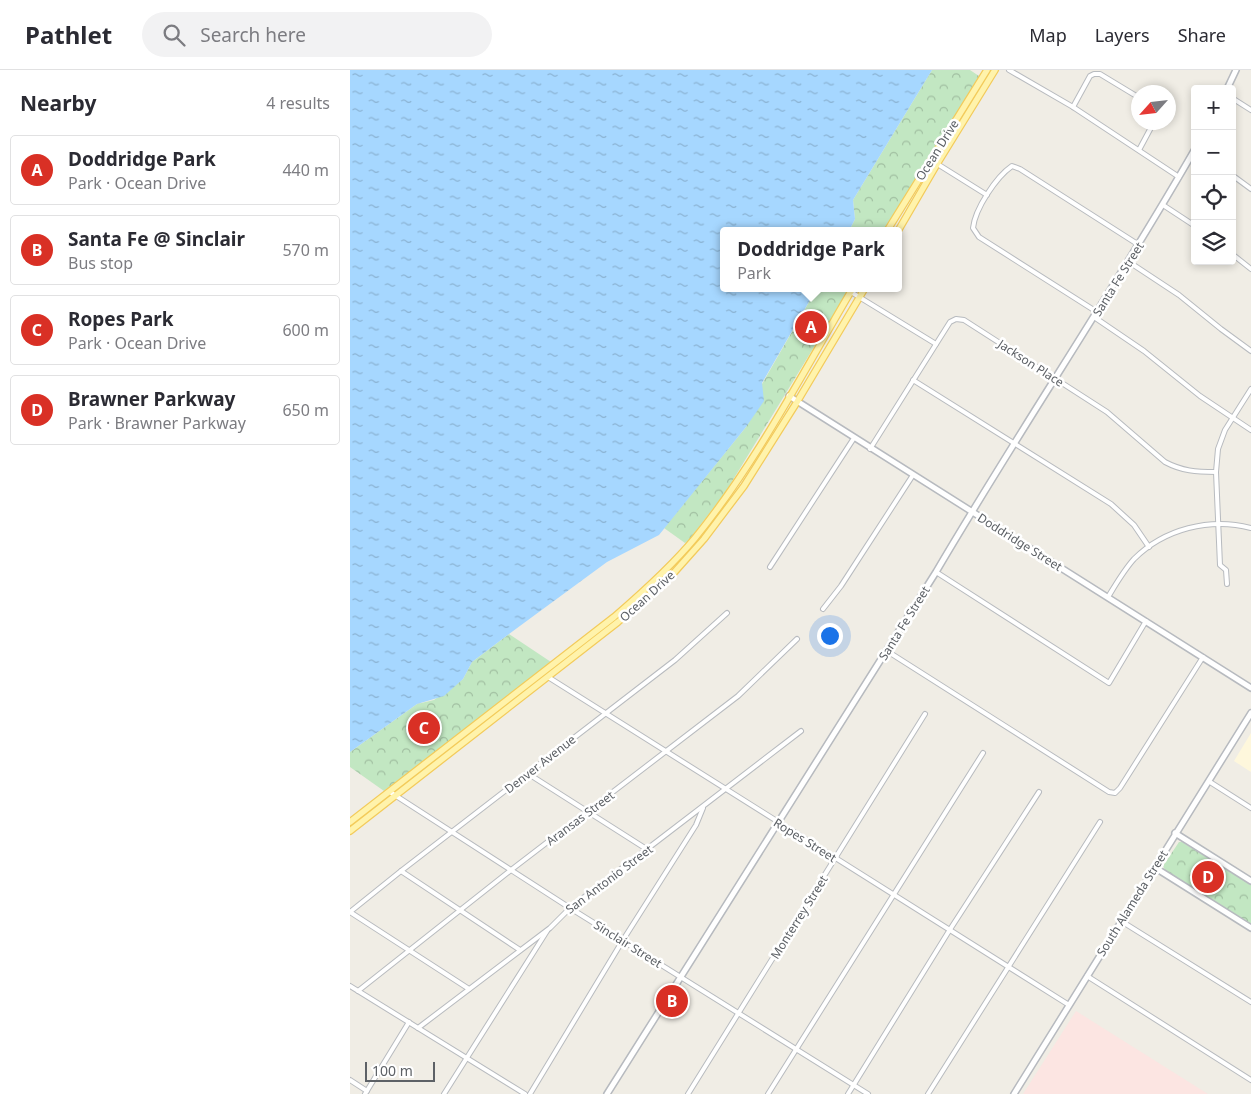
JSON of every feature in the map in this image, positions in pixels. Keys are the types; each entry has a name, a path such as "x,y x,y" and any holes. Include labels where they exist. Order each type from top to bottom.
{"main road":[{"name":"Ocean Drive","path":"900,227 934,162 987,70"},
{"name":"Ocean Drive","path":"890,227 995,70"},
{"path":"1229,85 1236,70"},
{"name":"Santa Fe Street","path":"607,1094 936,572 1129,262 1191,156"},
{"path":"892,224 896,227"},
{"name":"Ocean Drive","path":"352,820 614,617 654,582 694,539 738,481 851,292"},
{"name":"Ocean Drive","path":"350,831 618,622 640,604 687,559 744,486 797,402 862,292"},
{"name":"Doddridge Street","path":"789,396 1251,688"},
{"path":"713,516 719,520"},
{"path":"654,582 658,587"},
{"path":"635,598 640,604"},
{"path":"614,617 618,622"},
{"path":"593,633 598,638"},
{"name":"South Alameda Street","path":"1014,1094 1154,867 1210,782 1251,713"},
{"path":"464,733 469,739"},
{"path":"416,771 420,777"},
{"path":"352,820 359,824"},
{"path":"1175,834 1251,881"},
{"path":"1154,867 1251,928"}],"street":[{"path":"1009,70 1073,107 1179,177"},
{"path":"1073,107 1090,76 1094,74 1100,74 1131,92"},
{"path":"1236,101 1251,110"},
{"path":"1139,150 1150,130"},
{"path":"934,162 987,195"},
{"path":"1139,245 1020,169 1012,166 1003,172 987,195 974,218 972,228 979,237 1096,314 1200,396 1251,430"},
{"path":"1236,178 1251,189"},
{"path":"1163,205 1191,223"},
{"path":"1236,257 1251,270"},
{"path":"1129,262 1179,295 1220,330 1251,351"},
{"path":"854,292 859,298 936,344 870,448"},
{"name":"Jackson Place","path":"936,344 950,322 956,319 964,320 1107,412 1165,462 1174,467 1192,472 1216,472"},
{"path":"913,380 1111,504 1134,526 1148,547"},
{"path":"1228,584 1226,570 1220,565 1216,459 1220,440 1251,390"},
{"path":"770,567 854,438"},
{"path":"823,609 841,586 913,475"},
{"path":"1108,597 1133,560 1148,547 1180,530 1218,524 1240,525 1251,528"},
{"path":"936,572 1109,683 1146,621"},
{"name":"Denver Avenue","path":"350,912 401,870 675,660 727,613"},
{"name":"Aransas Street","path":"358,991 511,870 738,696 797,639"},
{"path":"887,650 1109,792 1115,793 1203,657"},
{"name":"Ropes Street","path":"541,674 549,677 1069,1005"},
{"name":"Monterrey Street","path":"688,1094 925,714"},
{"name":"San Antonio Street","path":"418,1028 550,928 570,908 801,731"},
{"path":"768,1094 983,753"},
{"path":"527,773 648,850"},
{"path":"1210,782 1251,808"},
{"name":"Sinclair Street","path":"390,792 570,908 868,1094"},
{"path":"848,1094 949,931 1039,792"},
{"path":"530,1094 623,940 696,825 704,807"},
{"path":"928,1094 1100,822"},
{"path":"401,870 520,950"},
{"path":"350,912 469,989"},
{"path":"1121,921 1251,1002"},
{"path":"444,1094 550,928"},
{"path":"1087,976 1251,1080"},
{"path":"350,986 525,1094"},
{"path":"350,1080 366,1093 409,1022"}],"shaded area":[{"path":"1251,733 1251,772 1234,761"},
{"path":"1076,1011 1208,1094 1023,1094"}],"green space":[{"path":"932,70 970,70 979,76 887,227 851,227 855,219 853,200"},
{"path":"815,292 848,292 725,493 685,543 664,528 746,427 762,384"},
{"path":"509,634 551,662 384,791 350,767 350,752 417,704 434,700 463,679 472,662"},
{"path":"1179,842 1182,842 1251,885 1251,924 1165,870 1163,866"}],"water":[{"path":"350,70 932,70 853,200 855,219 851,227 720,227 720,292 815,292 762,383 764,401 746,427 659,535 607,562 509,634 472,662 463,679 444,696 417,704 350,752"}],"place":[{"name":"Doddridge Park","path":"811,327"},
{"name":"Ropes Park","path":"424,728"},
{"name":"Brawner Parkway","path":"1208,877"},
{"name":"Santa Fe @ Sinclair","path":"672,1001"}]}
